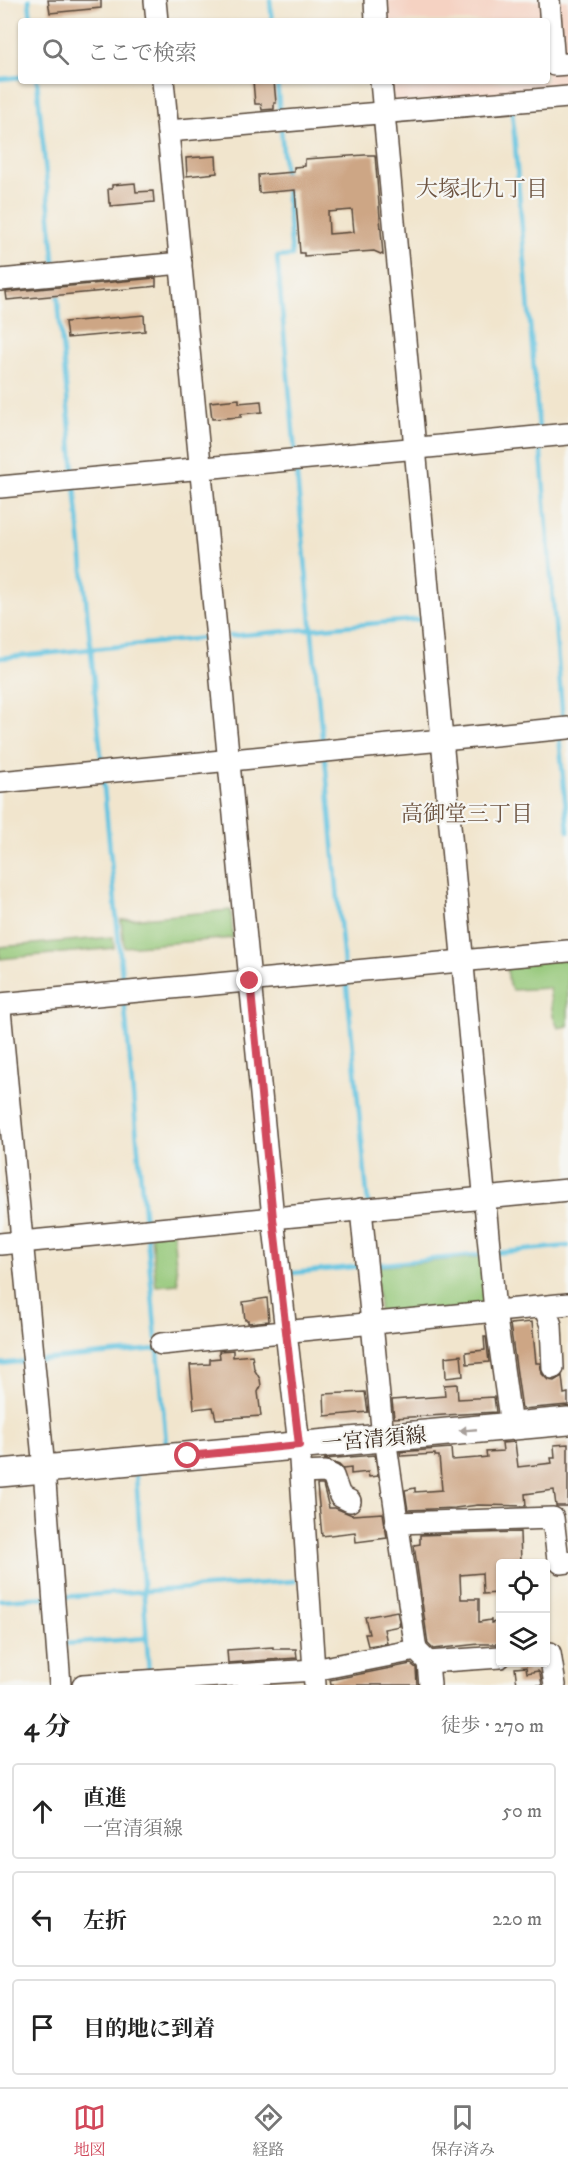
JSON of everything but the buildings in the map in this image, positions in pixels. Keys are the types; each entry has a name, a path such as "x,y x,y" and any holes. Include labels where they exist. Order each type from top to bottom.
{"main road":[{"name":"一宮清須線","path":"0,1473 568,1421"}],"street":[{"path":"155,0 157,18"},
{"path":"375,0 376,18"},
{"path":"549,0 554,65 568,64"},
{"path":"163,84 273,1218 299,1445 315,1677"},
{"path":"381,84 495,1311 511,1426"},
{"path":"168,131 568,97"},
{"path":"0,280 181,263"},
{"path":"0,487 568,434"},
{"path":"0,782 568,728"},
{"path":"0,1004 568,951"},
{"path":"0,1010 44,1469 60,1685"},
{"path":"0,1244 568,1190"},
{"path":"362,1209 384,1438 396,1523 422,1656 430,1685"},
{"path":"161,1344 568,1304"},
{"path":"544,1306 551,1325 553,1368"},
{"path":"301,1473 326,1473 333,1476 340,1496 350,1501"},
{"path":"396,1523 553,1518 558,1560 561,1563 568,1562"},
{"path":"555,1653 555,1685"},
{"path":"83,1685 315,1677 422,1656 496,1657"}],"shaded area":[{"path":"385,0 568,0 568,91 395,102 391,84 550,84 550,18 386,18"}],"green space":[{"path":"231,910 233,938 124,947 121,920"},
{"path":"113,937 114,948 0,959 0,947"},
{"path":"568,953 568,1026 558,1028 553,1016 549,988 513,990 509,985 506,960"},
{"path":"173,1231 178,1284 156,1286 151,1234"},
{"path":"487,1256 492,1304 380,1318 375,1267"}],"waterway":[{"path":"29,0 31,18"},
{"path":"270,0 272,18"},
{"path":"0,79 18,77"},
{"path":"37,84 55,269"},
{"path":"277,84 280,116"},
{"path":"512,109 539,430"},
{"path":"281,127 285,178"},
{"path":"286,187 292,256 277,257 295,452"},
{"path":"57,290 74,472"},
{"path":"540,442 563,721 565,721"},
{"path":"296,466 323,747"},
{"path":"75,485 102,766"},
{"path":"230,636 424,619"},
{"path":"0,658 205,638"},
{"path":"559,735 568,831"},
{"path":"325,758 344,965"},
{"path":"103,777 123,986"},
{"path":"346,977 368,1204"},
{"path":"124,999 145,1223"},
{"path":"147,1237 156,1339"},
{"path":"496,1253 568,1246"},
{"path":"373,1265 484,1254"},
{"path":"293,1273 362,1266"},
{"path":"39,1360 157,1349"},
{"path":"158,1350 166,1443"},
{"path":"0,1364 27,1361"},
{"path":"136,1475 149,1675"},
{"path":"59,1597 295,1581"},
{"path":"0,1600 48,1597"},
{"path":"64,1644 147,1638"}],"district":[{"name":"大塚北九丁目","path":"482,188"},
{"name":"高御堂三丁目","path":"467,813"}],"route":[{"path":"188,1456 299,1445 273,1218 250,981"}]}
